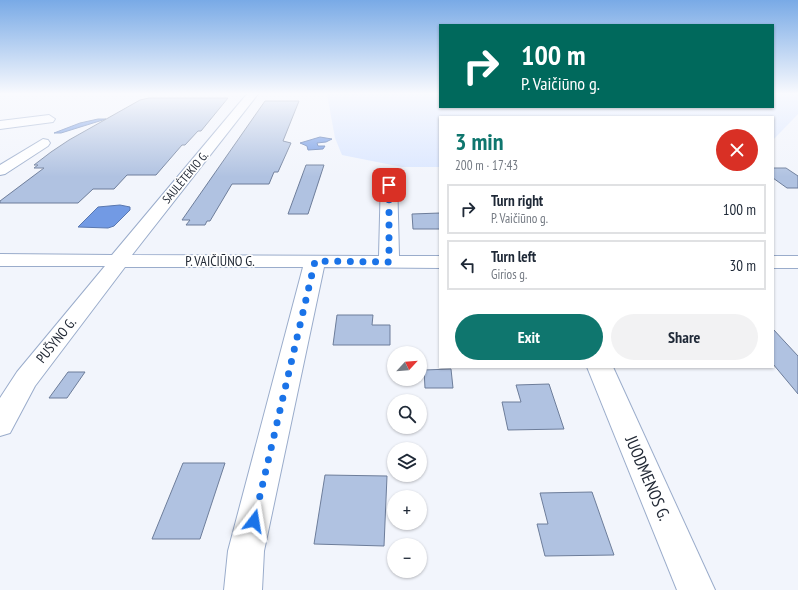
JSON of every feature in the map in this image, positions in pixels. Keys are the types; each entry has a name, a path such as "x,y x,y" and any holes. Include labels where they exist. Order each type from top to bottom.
{"street":[{"path":"0,125 34,122"},
{"name":"SAULĖTEKIO G.","path":"118,261 231,122"},
{"path":"0,171 43,143"},
{"path":"389,176 389,262"},
{"name":"P. VAIČIŪNO G.","path":"0,260 439,262"},
{"name":"PUŠYNO G.","path":"0,424 26,379 111,273 118,261"},
{"path":"243,590 246,551 315,261"},
{"path":"774,262 798,262"},
{"name":"JUODMENOS G.","path":"600,368 696,590"}],"shaded area":[{"path":"332,122 439,122 439,167 402,167 342,155 335,138"},
{"path":"774,122 791,122 774,139"}],"water":[{"path":"98,122 61,133 54,133 80,123"},
{"path":"320,137 332,139 326,142 317,143 318,146 325,146 323,149 308,150 307,146 300,143"},
{"path":"120,205 130,207 130,210 114,226 108,228 78,227 98,207"}],"building":[{"path":"102,122 209,122 201,131 198,131 185,145 182,145 156,175 127,175 114,189 93,189 78,203 0,203 0,201 44,168 34,168 38,165 34,165 69,140"},
{"path":"251,122 291,122 283,141 291,143 278,172 274,172 269,184 232,184 210,221 207,221 205,225 186,225 190,220 182,220"},
{"path":"306,165 324,165 308,214 288,214"},
{"path":"774,168 786,168 798,176 798,188 787,188 774,179"},
{"path":"439,213 439,229 413,229 412,214"},
{"path":"337,315 373,315 372,325 390,325 390,345 333,345"},
{"path":"774,330 798,356 798,394 774,365"},
{"path":"451,369 453,388 425,388 425,386 427,386 427,370"},
{"path":"68,372 85,372 67,398 49,398"},
{"path":"549,384 564,429 508,430 502,402 521,402 516,385"},
{"path":"183,463 225,463 200,539 152,539"},
{"path":"325,475 387,476 384,546 314,544"},
{"path":"592,492 614,555 545,556 537,524 548,524 540,493"}],"route":[{"path":"254,521 315,261 389,262 389,185"}]}
